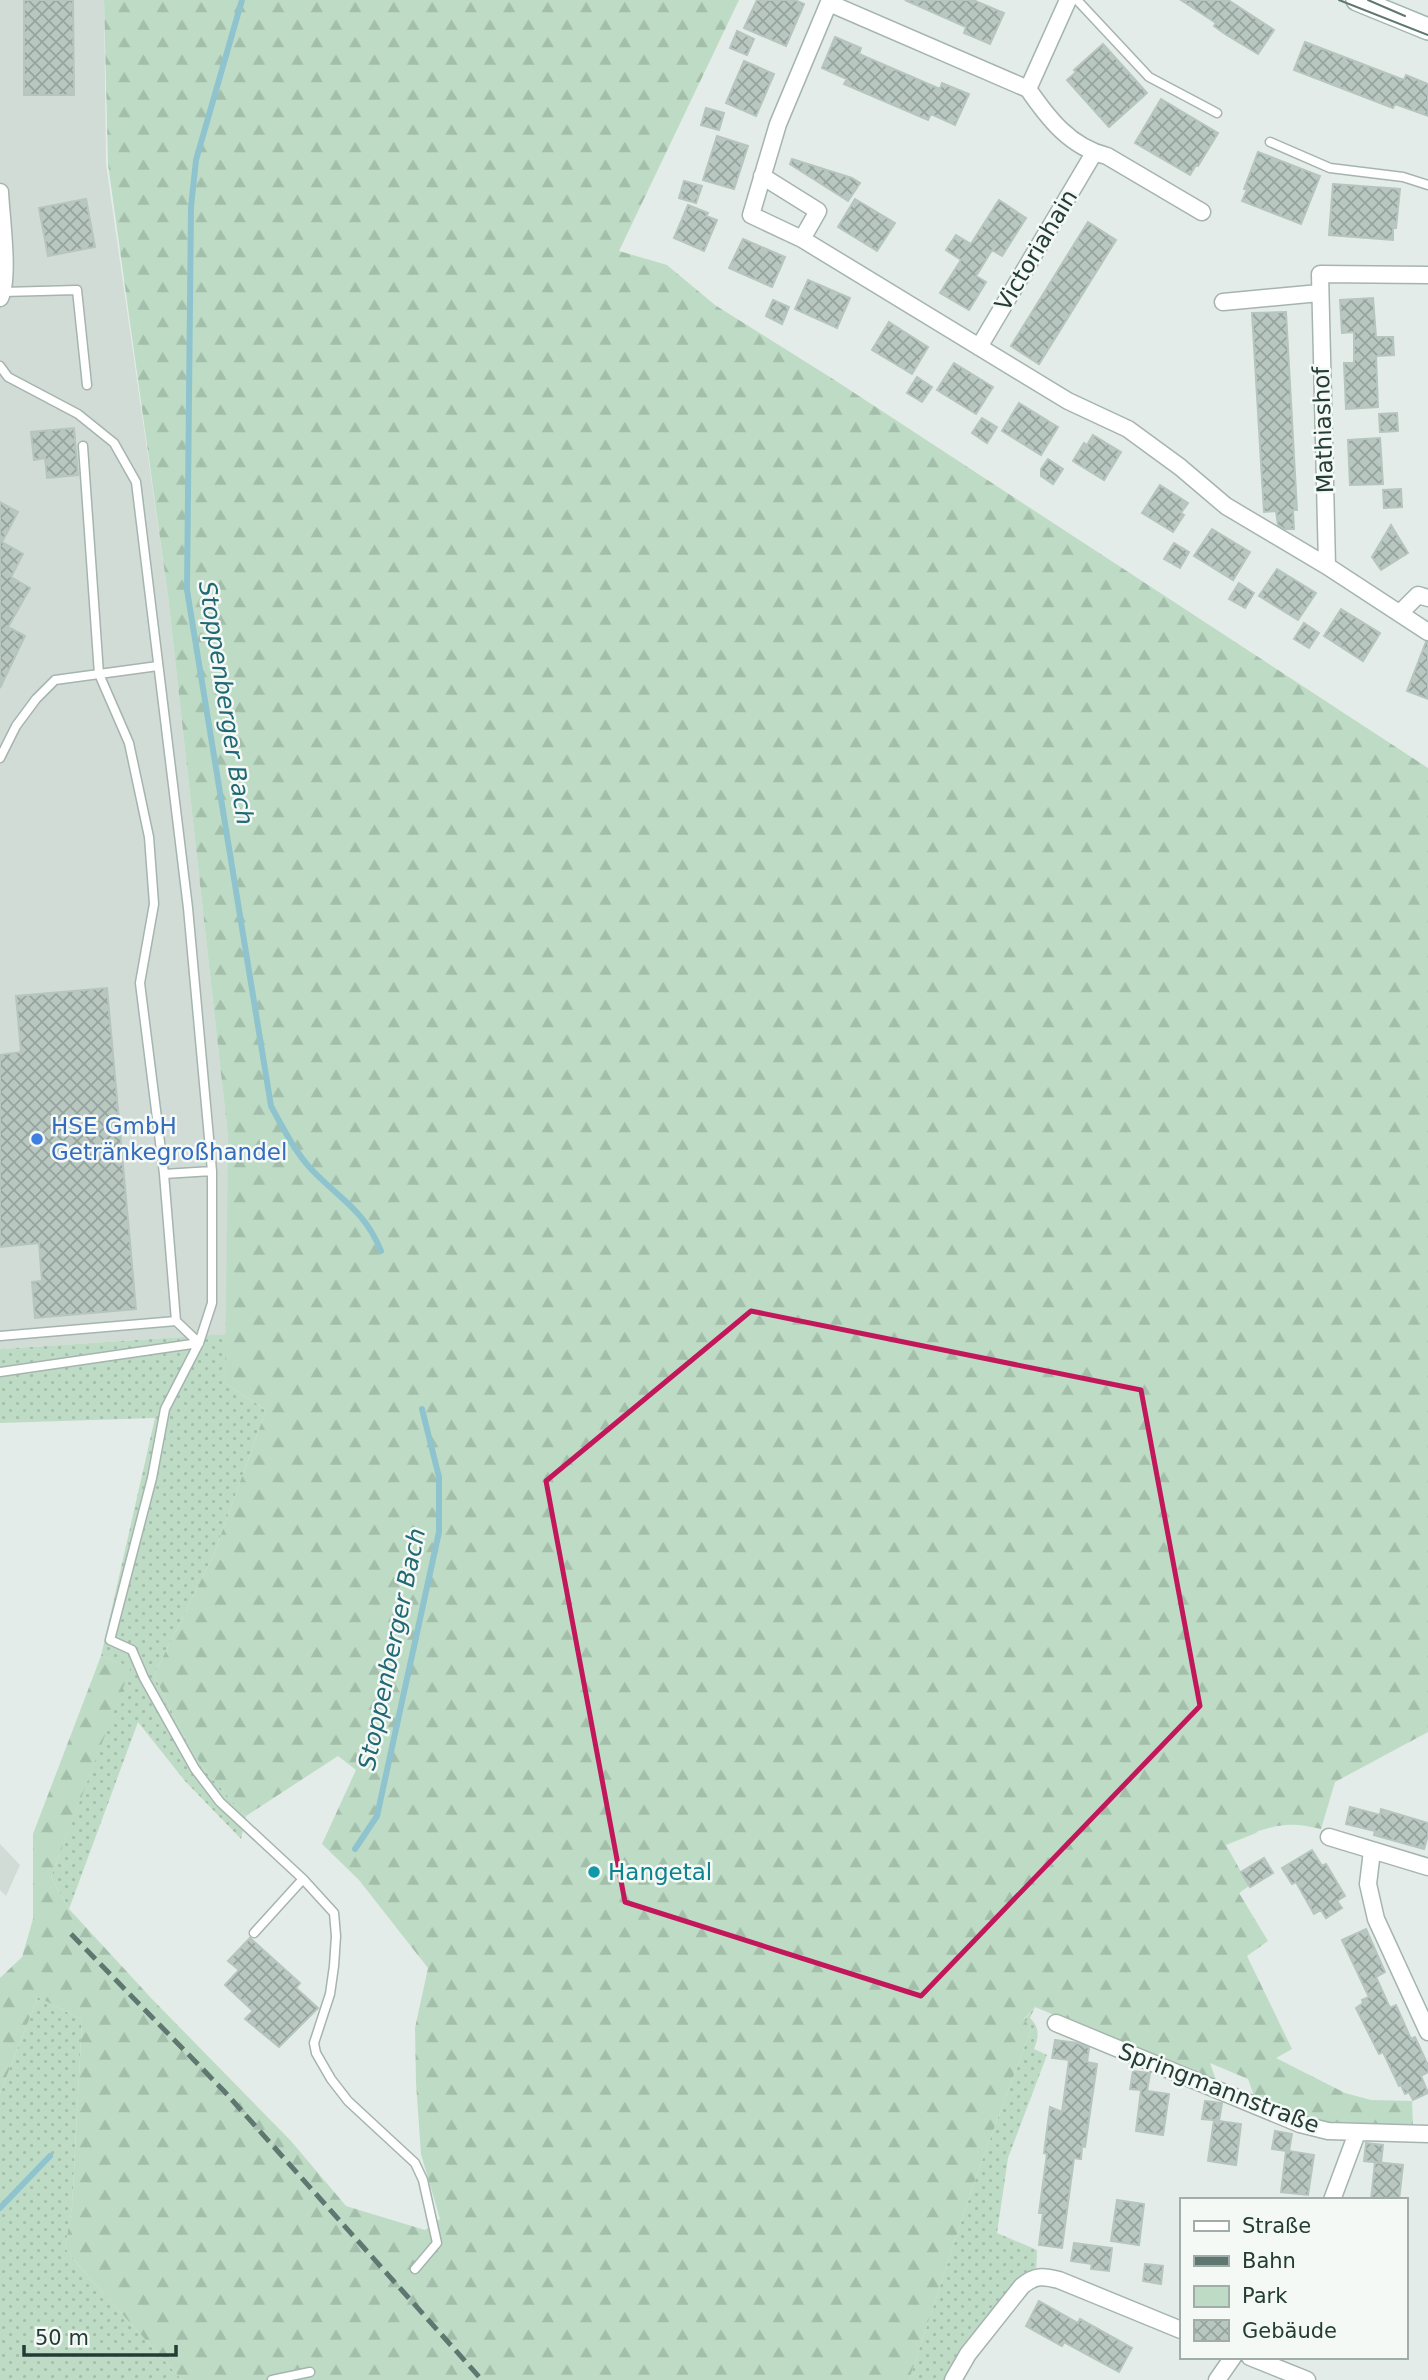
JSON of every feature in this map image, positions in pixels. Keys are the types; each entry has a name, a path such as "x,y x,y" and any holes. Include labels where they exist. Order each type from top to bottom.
{"main road":[{"path":"1357,0 1428,29"}],"street":[{"path":"1027,89 1068,0"},
{"path":"1202,212 1107,156 1094,153 1071,140 1027,89 830,1 778,124 751,215 802,239 1068,401 1128,429 1157,449 1226,506 1327,566 1428,632"},
{"name":"Victoriahain","path":"979,347 1094,153"},
{"path":"762,176 818,211 802,239"},
{"path":"0,192 5,270 2,295"},
{"path":"1223,302 1319,293 1320,274 1428,275"},
{"name":"Mathiashof","path":"1319,293 1327,566"},
{"path":"1400,613 1419,595 1428,598"},
{"path":"1329,1837 1428,1867"},
{"path":"1372,1851 1368,1884 1370,1901 1428,2032"},
{"name":"Springmannstraße","path":"1056,2023 1300,2124 1328,2131 1428,2134"},
{"path":"1333,2198 1357,2133"},
{"path":"953,2380 968,2354 1022,2286 1041,2276 1059,2280 1180,2330"},
{"path":"1217,2380 1232,2359"},
{"path":"1255,2359 1307,2380"}],"lane":[{"path":"1077,0 1149,77 1217,113"},
{"path":"1270,142 1330,168 1403,177 1428,185"},
{"path":"2,295 77,290 87,385"},
{"path":"0,366 8,377 78,414 114,443 136,482 188,908 212,1171 212,1303 199,1343 165,1409 152,1478 110,1640 132,1650 144,1678 195,1769 220,1802 303,1879 334,1913 336,1936 330,1994 314,2043 316,2053 348,2101 415,2163 423,2180 437,2243 415,2269"},
{"path":"83,446 99,674 130,743 149,837 154,904 139,983 164,1174 176,1321 199,1343"},
{"path":"0,758 16,726 36,699 55,680 158,666"},
{"path":"164,1174 212,1171"},
{"path":"0,1336 176,1321"},
{"path":"0,1372 199,1343"},
{"path":"254,1933 303,1879"},
{"path":"272,2380 310,2372"}],"highlighted area":[{"path":"751,1311 1141,1390 1200,1706 921,1996 625,1902 546,1481"}],"shaded area":[{"path":"0,0 104,0 106,164 168,596 228,1137 227,1334 0,1349"},
{"path":"0,1844 20,1865 6,1896 0,1890"}],"green space":[{"path":"104,0 739,0 619,251 667,265 715,305 833,379 1428,768 1428,1732 1335,1782 1321,1829 1296,1825 1275,1826 1226,1845 1249,1886 1239,1893 1268,1941 1247,1956 1292,2049 1276,2058 1345,2093 1371,2100 1412,2101 1413,2126 1338,2125 1305,2119 1255,2099 1248,2079 1210,2063 1217,2083 1035,2007 1024,2019 1031,2029 976,2177 909,2380 182,2380 65,2248 72,2207 82,2020 38,1997 0,2093 0,1978 22,1957 33,1919 33,1834 101,1656 131,1667 51,1877 69,1909 152,1999 291,2141 346,2206 425,2230 440,2219 421,2154 416,2083 415,2028 428,1968 359,1880 322,1844 356,1770 338,1756 246,1816 207,1773 190,1748 154,1675 214,1554 266,1410 225,1383 228,1137 168,596 108,164"},
{"path":"227,1334 225,1383 266,1410 214,1554 154,1675 190,1748 207,1773 246,1816 241,1839 185,1781 138,1722 69,1909 51,1877 130,1667 101,1656 155,1418 0,1423 0,1349"},
{"path":"38,1997 82,2020 72,2207 65,2248 182,2380 0,2380 0,2093"},
{"path":"1035,2007 1030,2018 1038,2032 1034,2049 1047,2055 1008,2158 997,2233 1037,2250 1036,2275 950,2380 909,2380 976,2177 1031,2029 1024,2020"}],"building":[{"path":"24,0 73,0 74,95 24,95"},
{"path":"757,0 795,0 804,4 786,46 744,28"},
{"path":"905,0 973,0 1004,13 990,44 964,33 966,27"},
{"path":"1181,0 1228,0 1274,30 1258,54 1225,34 1214,26 1216,23"},
{"path":"737,31 754,39 747,55 730,48"},
{"path":"835,37 861,48 859,54 940,89 942,83 969,94 955,125 931,114 928,120 844,84 847,79 822,68"},
{"path":"1305,42 1404,80 1406,75 1428,84 1428,116 1395,104 1393,108 1294,70"},
{"path":"1103,44 1147,93 1109,127 1067,80 1076,72 1074,70"},
{"path":"744,61 774,74 756,116 726,103"},
{"path":"1161,99 1218,133 1190,175 1135,143"},
{"path":"706,108 724,113 719,130 701,125"},
{"path":"717,136 748,146 734,189 703,180"},
{"path":"1258,152 1320,176 1301,224 1242,201"},
{"path":"792,159 860,183 848,201 790,164"},
{"path":"684,181 702,186 696,203 679,198"},
{"path":"1333,184 1400,189 1393,240 1329,235"},
{"path":"86,199 95,247 48,256 39,208"},
{"path":"855,199 895,223 877,251 838,227"},
{"path":"999,200 1026,218 1002,256 992,250 976,276 986,282 969,310 940,293 961,260 946,250 956,235 971,244"},
{"path":"688,205 717,220 704,251 674,238"},
{"path":"1088,222 1116,240 1039,364 1011,346"},
{"path":"743,239 785,257 772,287 729,268"},
{"path":"808,280 850,298 837,328 795,309"},
{"path":"1373,298 1376,337 1393,337 1394,355 1376,356 1378,407 1346,409 1344,363 1354,363 1354,332 1342,333 1340,300"},
{"path":"773,300 789,307 782,324 766,316"},
{"path":"1286,312 1297,510 1293,510 1294,529 1285,529 1278,525 1276,511 1264,512 1252,313"},
{"path":"889,322 928,347 912,374 872,350"},
{"path":"954,363 993,387 976,414 937,390"},
{"path":"917,377 932,387 922,402 907,393"},
{"path":"1019,403 1058,427 1041,455 1002,431"},
{"path":"1397,413 1398,431 1380,432 1379,414"},
{"path":"982,418 997,427 987,443 972,433"},
{"path":"74,428 78,475 47,478 45,458 34,460 31,432"},
{"path":"1093,435 1121,452 1104,480 1073,461 1084,443 1087,445"},
{"path":"1380,438 1383,484 1350,485 1348,440"},
{"path":"1048,459 1063,469 1053,484 1041,476 1041,469"},
{"path":"1160,485 1188,503 1173,532 1142,513"},
{"path":"1401,489 1402,507 1384,508 1383,490"},
{"path":"0,502 18,512 2,542 23,554 11,577 30,588 8,627 25,636 0,688"},
{"path":"1391,525 1408,553 1381,570 1372,557"},
{"path":"1212,529 1250,552 1233,580 1194,556"},
{"path":"1174,543 1189,552 1180,568 1164,559"},
{"path":"1277,569 1316,593 1298,620 1259,596"},
{"path":"1239,583 1254,593 1245,608 1229,599"},
{"path":"1341,609 1380,633 1363,661 1324,636"},
{"path":"1304,623 1319,633 1309,648 1294,639"},
{"path":"1428,642 1428,699 1407,691"},
{"path":"107,988 136,1309 35,1318 32,1282 42,1281 39,1243 0,1247 0,1055 21,1052 16,996"},
{"path":"1350,1807 1380,1815 1381,1809 1428,1823 1424,1849 1374,1835 1375,1831 1346,1824"},
{"path":"1312,1850 1322,1866 1326,1864 1345,1896 1337,1901 1342,1908 1326,1918 1321,1910 1314,1914 1296,1882 1292,1884 1282,1868"},
{"path":"1264,1858 1273,1873 1250,1887 1241,1872"},
{"path":"1366,1929 1385,1972 1376,1977 1390,2008 1396,2005 1411,2039 1415,2037 1428,2065 1428,2072 1421,2076 1428,2093 1413,2100 1409,2092 1405,2094 1401,2085 1399,2086 1383,2052 1379,2054 1356,2008 1363,2003 1362,2000 1369,1997 1342,1940"},
{"path":"250,1938 300,1983 296,1988 318,2008 279,2047 245,2019 253,2011 225,1985 239,1970 228,1961"},
{"path":"1055,2040 1077,2043 1089,2048 1087,2062 1097,2064 1085,2147 1082,2146 1081,2159 1074,2158 1062,2248 1039,2245 1043,2213 1039,2213 1050,2107 1062,2112 1069,2060 1052,2058"},
{"path":"1133,2071 1150,2073 1147,2091 1169,2094 1163,2135 1136,2131 1141,2090 1130,2089"},
{"path":"1205,2101 1222,2103 1219,2121 1241,2124 1236,2165 1208,2161 1214,2120 1202,2119"},
{"path":"1275,2131 1292,2134 1289,2151 1314,2155 1308,2195 1281,2192 1286,2151 1272,2149"},
{"path":"1366,2143 1383,2145 1381,2163 1364,2161"},
{"path":"1375,2162 1403,2165 1399,2198 1371,2198"},
{"path":"1117,2200 1144,2204 1139,2245 1111,2241"},
{"path":"1074,2243 1112,2248 1109,2271 1091,2269 1092,2264 1071,2261"},
{"path":"1145,2264 1163,2266 1161,2284 1143,2281"},
{"path":"1039,2301 1078,2323 1080,2319 1132,2348 1119,2372 1064,2342 1062,2346 1026,2326"}],"waterway":[{"name":"Stoppenberger Bach","path":"242,0 196,160 191,207 187,590 271,1106 300,1156 360,1216 381,1251"},
{"name":"Stoppenberger Bach","path":"355,1849 377,1816 439,1532 439,1477 422,1409"},
{"name":"Stoppenberger Bach","path":"0,2208 50,2156"}],"tram line":[{"path":"1339,0 1428,35"},
{"path":"1368,0 1405,16"}],"railway":[{"path":"71,1934 224,2091 482,2380"}],"place":[{"name":"HSE GmbH Getränkegroßhandel","path":"37,1139"},
{"name":"Hangetal","path":"594,1872"}]}
